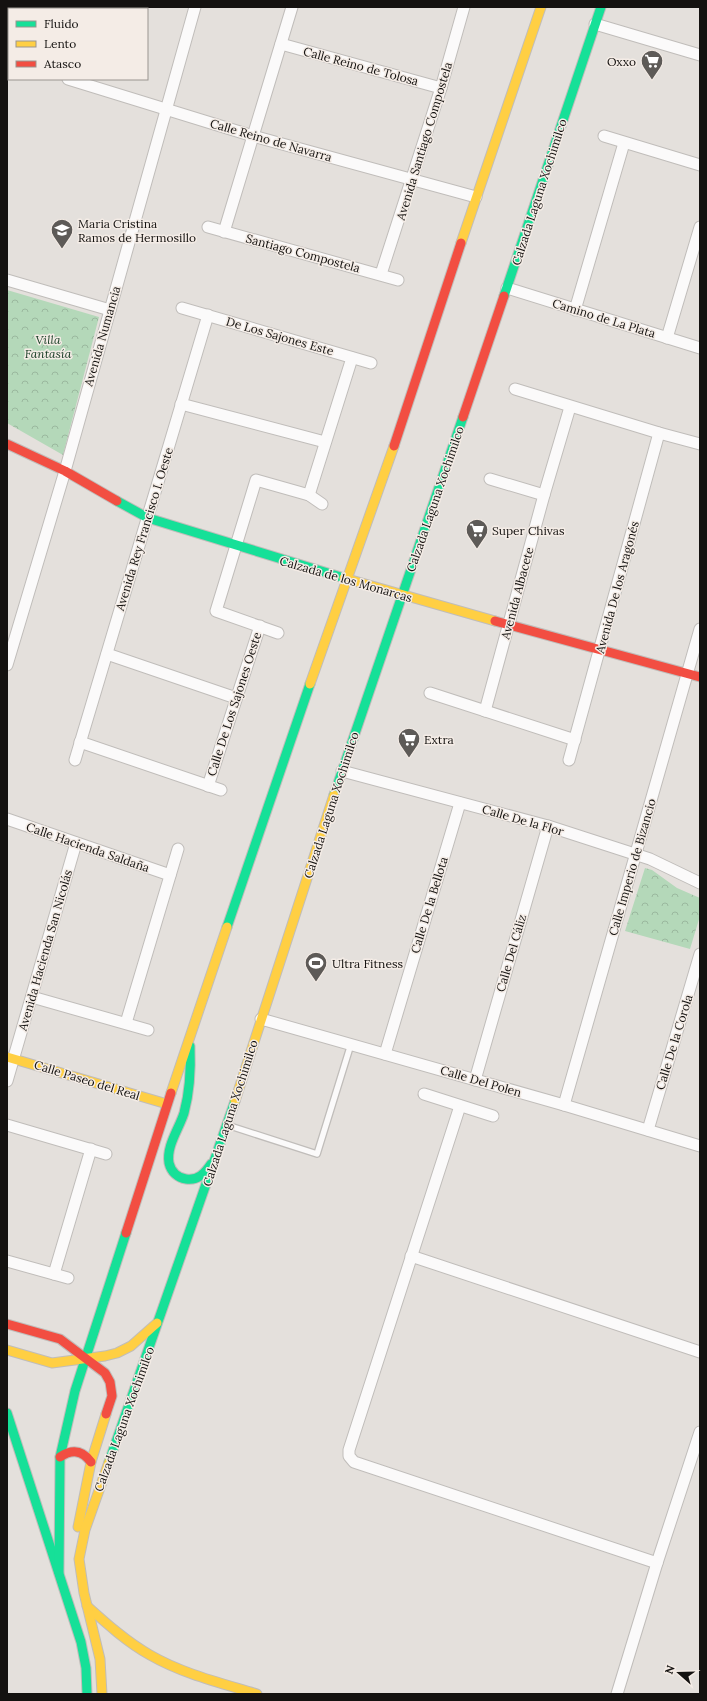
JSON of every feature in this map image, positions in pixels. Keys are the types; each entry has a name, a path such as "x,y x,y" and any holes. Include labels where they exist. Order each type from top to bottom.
{"main road":[{"path":"59,1572 60,1457 69,1410 85,1358 167,1104 270,800 348,579 541,7"},
{"name":"Calzada Laguna Xochimilco","path":"102,1694 103,1682 100,1650 81,1581 79,1558 91,1512 227,1125 342,771 601,7"},
{"name":"Calzada de los Monarcas","path":"7,444 65,471 148,518 236,546 402,595 700,677"},
{"path":"190,1039 192,1072 183,1116 170,1151 169,1162 172,1172 181,1178 192,1180 201,1176 214,1160"},
{"name":"Calle Paseo del Real","path":"10,1058 167,1104"},
{"path":"7,1350 52,1363 117,1353 131,1346 159,1321"},
{"path":"7,1324 60,1339 105,1373 110,1382 112,1396 91,1462 78,1522 79,1558"},
{"path":"7,1413 81,1642 86,1668 87,1694"},
{"path":"60,1457 68,1451 80,1452 91,1462"},
{"path":"87,1606 125,1639 160,1661 209,1680 257,1694"}],"street":[{"name":"Avenida Numancia","path":"7,665 65,471 165,109 195,7"},
{"path":"224,232 292,7"},
{"name":"Avenida Santiago Compostela","path":"381,274 441,88 464,7"},
{"path":"595,24 700,55"},
{"name":"Calle Reino de Tolosa","path":"281,44 441,88"},
{"name":"Calle Reino de Navarra","path":"74,80 253,136 476,197"},
{"path":"604,136 700,165"},
{"path":"575,310 624,142"},
{"name":"Santiago Compostela","path":"208,227 381,274 398,280"},
{"path":"667,338 700,227"},
{"path":"7,280 110,310"},
{"name":"Camino de La Plata","path":"507,288 700,348"},
{"name":"De Los Sajones Este","path":"182,308 371,363"},
{"name":"Avenida Rey Francisco I. Oeste","path":"75,760 208,315"},
{"path":"309,495 324,442 352,358"},
{"path":"515,389 570,407 700,444"},
{"path":"181,404 324,442"},
{"name":"Avenida Albacete","path":"485,711 544,495 570,407"},
{"name":"Avenida De los Aragonés","path":"569,760 659,433"},
{"path":"490,479 544,495"},
{"path":"236,546 256,480 309,495 322,504"},
{"name":"Calle De Los Sajones Oeste","path":"80,742 208,786 260,626 216,611 236,546"},
{"path":"260,626 278,633"},
{"name":"Calle Imperio de Bizancio","path":"564,1105 700,629"},
{"path":"107,654 236,698"},
{"path":"430,693 575,740"},
{"name":"Calle De la Flor","path":"342,771 548,826 650,859 700,883"},
{"path":"208,786 221,790"},
{"name":"Calle De la Bellota","path":"385,1054 460,803"},
{"name":"Calle Hacienda Saldaña","path":"7,819 170,875"},
{"name":"Calle Del Cáliz","path":"475,1080 548,826"},
{"name":"Avenida Hacienda San Nicolás","path":"7,1081 10,1058 32,997 76,843"},
{"path":"126,1024 178,849"},
{"name":"Calle De la Corola","path":"648,1130 697,974 700,954"},
{"path":"32,997 148,1030"},
{"name":"Calle Del Polen","path":"261,1019 564,1105 700,1146"},
{"path":"424,1094 493,1116"},
{"path":"460,1106 349,1450 349,1456 354,1462 657,1563"},
{"path":"7,1125 106,1154"},
{"path":"54,1274 91,1149"},
{"path":"411,1256 700,1352"},
{"path":"7,1261 68,1278"},
{"path":"617,1694 657,1563 700,1432"}],"lane":[{"path":"227,1125 317,1154 351,1044"}],"green space":[{"name":"Villa Fantasía","path":"7,290 99,317 63,455 7,423"},
{"path":"645,868 652,870 677,888 700,898 700,916 690,949 625,931"}],"traffic: fast":[{"path":"504,296 601,7"},
{"path":"334,795 463,417"},
{"path":"117,501 148,518 344,578"},
{"path":"227,927 310,684"},
{"path":"190,1046 188,1096 184,1113 169,1150 169,1163 173,1172 178,1176 190,1179 201,1176 211,1164"},
{"path":"109,1462 235,1101"},
{"path":"59,1572 60,1457 75,1391 126,1233"},
{"path":"7,1413 81,1642 86,1668 87,1694"}],"traffic: slow":[{"path":"461,243 541,7"},
{"path":"310,684 394,446"},
{"path":"344,578 495,621"},
{"path":"235,1101 334,795"},
{"path":"171,1093 227,927"},
{"path":"7,1057 167,1104"},
{"path":"7,1350 52,1363 105,1356 117,1353 131,1346 157,1323"},
{"path":"78,1527 91,1462 106,1414"},
{"path":"102,1694 100,1659 84,1593 79,1559 85,1530 109,1462"},
{"path":"87,1606 125,1639 163,1662 202,1678 257,1694"}],"traffic: jam":[{"path":"394,446 461,243"},
{"path":"463,417 504,296"},
{"path":"7,444 65,471 117,501"},
{"path":"495,621 700,677"},
{"path":"126,1233 171,1093"},
{"path":"7,1324 60,1339 105,1373 110,1382 112,1396 106,1414"},
{"path":"60,1457 64,1454 77,1452 84,1455 91,1462"}],"place":[{"name":"Oxxo","path":"652,80"},
{"name":"Maria Cristina Ramos de Hermosillo","path":"62,250"},
{"name":"Super Chivas","path":"477,550"},
{"name":"Extra","path":"409,758"},
{"name":"Ultra Fitness","path":"316,982"}]}
